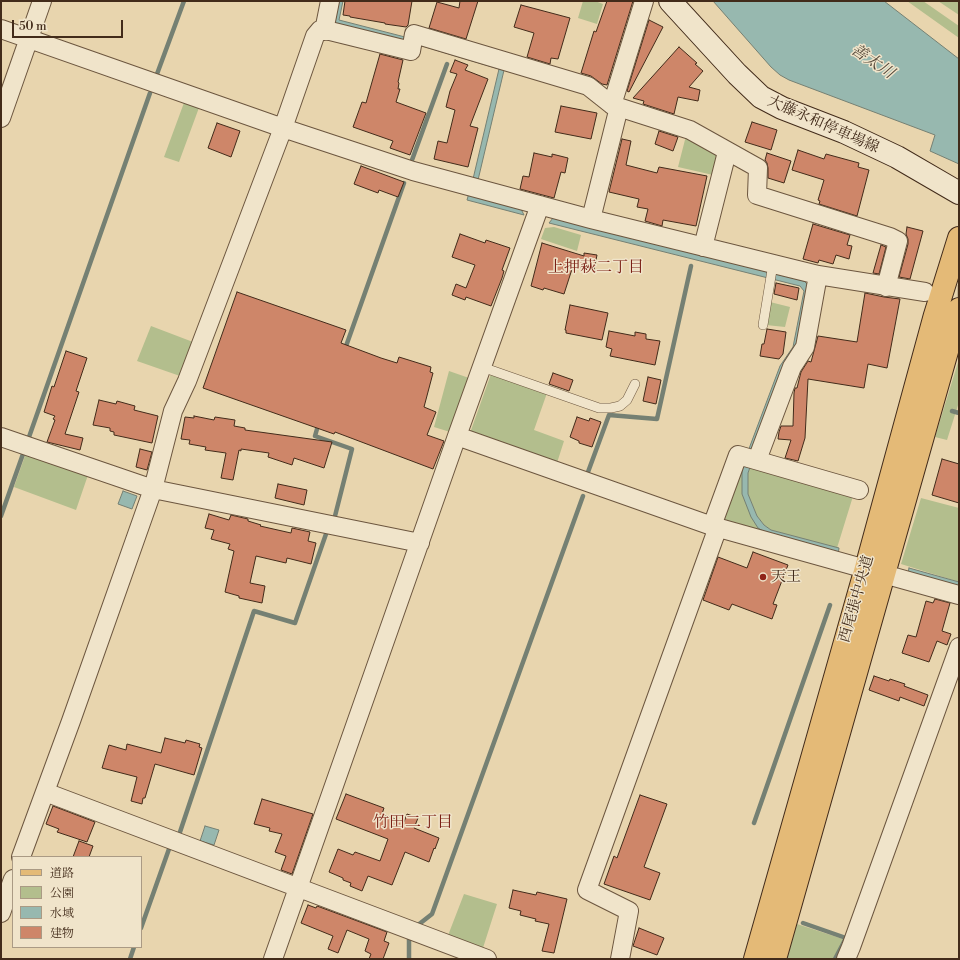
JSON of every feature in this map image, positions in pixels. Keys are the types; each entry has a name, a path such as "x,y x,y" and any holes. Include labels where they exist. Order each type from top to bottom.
{"main road":[{"name":"大藤永和停車場線","path":"670,1 736,74 761,97 782,108 844,132 890,154 959,193"},
{"name":"西尾張中央道","path":"775,959 875,571 935,315 959,238"},
{"name":"西尾張中央道","path":"755,959 875,571 959,309"}],"street":[{"path":"1,118 42,1"},
{"path":"324,31 330,1"},
{"path":"591,218 615,106 644,1"},
{"path":"1,29 283,128 413,171 703,247 771,271 818,275 925,292"},
{"path":"21,856 152,489 173,412 188,381 283,128 315,36 320,30 330,31 410,51 414,34 588,86 615,106 690,130 714,142 727,152 758,168 757,195 898,240 886,287"},
{"path":"703,247 727,152"},
{"path":"274,959 457,436 540,205"},
{"path":"751,458 792,367 805,347 818,275"},
{"path":"457,436 715,526 959,595"},
{"path":"1,437 152,489 420,543"},
{"path":"620,959 629,911 587,890 715,526 738,455 859,490"},
{"path":"846,959 959,647"},
{"path":"45,792 487,959"},
{"path":"1,914 7,890"}],"lane":[{"path":"763,325 771,271"},
{"path":"482,367 599,408 620,406 626,400 635,384"}],"green space":[{"path":"583,1 595,1 603,4 597,24 578,18"},
{"path":"907,1 923,1 959,26 959,38"},
{"path":"938,1 959,1 959,15"},
{"path":"185,100 200,105 179,162 164,157"},
{"path":"687,132 718,149 713,175 678,167"},
{"path":"554,227 581,235 577,251 541,239 545,228"},
{"path":"770,302 790,307 785,327 766,325"},
{"path":"151,326 193,342 180,376 137,361"},
{"path":"959,359 959,402 947,440 935,437"},
{"path":"449,371 469,378 450,432 434,427"},
{"path":"491,374 547,393 534,430 564,441 556,466 470,433"},
{"path":"26,453 88,475 76,510 14,487"},
{"path":"744,463 742,494 768,534 722,524"},
{"path":"751,465 854,493 837,548 771,530 764,525 757,516 748,494 748,473"},
{"path":"921,498 959,508 959,582 901,564"},
{"path":"464,894 497,904 482,951 447,938"},
{"path":"797,924 846,940 836,959 787,959"}],"water":[{"path":"335,1 343,1 339,20 405,37 403,42 331,24"},
{"name":"善太川","path":"713,1 884,1 959,59 959,164 930,151 935,135 789,80 780,75 771,67"},
{"path":"419,45 505,66 478,180 473,179 499,69"},
{"path":"469,193 521,209 524,215 467,200"},
{"path":"553,218 804,281 809,286 798,348 782,375 748,473 748,494 757,516 764,525 771,530 839,548 838,555 768,534 758,528 751,517 742,494 742,470 750,446 780,366 793,347 804,291 800,286 549,223"},
{"path":"123,491 137,496 132,509 118,504"},
{"path":"909,568 959,582 959,586 908,573"},
{"path":"205,826 219,830 214,845 200,841"}],"building":[{"path":"345,1 412,1 408,25 406,27 385,24 343,15"},
{"path":"460,1 478,1 466,39 429,28 437,2 459,8"},
{"path":"607,1 633,1 607,85 602,84 591,76 581,73 594,31 596,32"},
{"path":"521,5 570,18 558,59 551,58 550,64 527,57 534,33 514,27"},
{"path":"649,20 663,27 629,92 627,91"},
{"path":"679,47 697,63 695,64 703,71 689,87 700,90 698,101 678,97 674,114 643,104 644,101 633,98"},
{"path":"380,54 403,60 398,82 398,89 400,89 396,102 426,113 410,155 390,148 393,141 353,127 362,102 366,103"},
{"path":"455,60 468,65 465,70 488,79 470,126 478,128 468,167 434,159 438,141 447,143 455,110 446,107 450,91 457,74 450,72"},
{"path":"561,106 597,113 591,139 555,132"},
{"path":"752,122 777,130 771,150 745,142"},
{"path":"217,123 240,131 231,157 208,148"},
{"path":"659,131 678,137 673,151 655,144"},
{"path":"622,139 631,141 626,165 657,173 659,167 707,176 696,226 663,220 662,226 645,221 648,209 637,207 639,199 609,192"},
{"path":"798,150 824,159 826,154 859,163 858,167 869,170 857,216 819,204 820,201 818,200 824,180 792,170"},
{"path":"534,153 552,157 552,154 568,158 565,173 561,172 554,198 520,189 523,176 529,177"},
{"path":"767,153 791,161 784,183 768,178 768,168 765,160"},
{"path":"361,166 404,182 398,197 379,190 378,193 354,184"},
{"path":"813,224 850,235 847,245 852,246 849,259 836,255 833,264 819,260 818,263 803,259"},
{"path":"907,227 923,231 910,279 899,277 908,244 906,234"},
{"path":"460,234 485,243 486,240 510,248 502,270 504,271 502,278 491,306 466,297 465,300 452,295 456,284 466,288 475,265 452,257"},
{"path":"542,243 584,256 584,253 597,255 594,270 573,266 564,294 531,286"},
{"path":"881,245 886,247 879,274 873,273"},
{"path":"776,283 799,288 797,300 774,294"},
{"path":"237,292 346,330 341,343 397,363 399,357 431,367 430,372 433,373 424,407 436,412 427,435 444,441 433,469 335,432 334,434 203,388"},
{"path":"865,293 900,299 887,368 868,364 864,388 808,379 805,438 798,461 785,458 791,440 778,439 779,432 781,426 793,426 795,388 797,388 801,372 808,361 811,362 818,336 857,342"},
{"path":"570,305 608,313 602,340 566,333 565,330"},
{"path":"767,329 786,332 783,354 779,359 760,356"},
{"path":"609,331 635,336 635,332 646,334 646,339 660,341 655,365 610,356 612,349 606,347"},
{"path":"66,351 87,358 76,391 79,392 65,434 83,438 80,450 47,442 55,416 44,412 52,386 54,387"},
{"path":"553,373 573,380 569,391 549,384"},
{"path":"648,377 661,380 656,404 643,401"},
{"path":"99,400 116,404 117,401 135,406 134,410 158,416 152,443 114,435 114,432 110,431 110,428 93,425"},
{"path":"194,416 214,420 215,417 235,420 234,426 245,428 245,430 332,442 324,468 294,458 292,465 268,457 269,453 241,449 241,451 239,450 233,480 221,478 226,453 205,450 206,447 189,444 190,440 181,439 185,417 194,418"},
{"path":"577,417 589,421 590,418 601,422 592,447 579,443 579,441 570,437"},
{"path":"140,449 152,452 147,470 136,467"},
{"path":"942,459 959,464 959,503 932,495"},
{"path":"278,484 307,490 304,505 275,498"},
{"path":"209,514 229,520 231,515 248,519 248,521 261,525 260,526 291,533 292,528 310,532 308,541 316,543 311,564 287,558 286,563 256,556 250,583 265,586 262,603 239,598 239,596 225,592 234,551 228,549 230,544 211,539 214,530 205,528"},
{"path":"753,552 788,565 773,604 777,605 772,619 732,604 729,610 703,600 718,557 747,568"},
{"path":"935,599 950,603 942,631 951,634 947,645 937,641 929,662 902,653 908,635 916,637 926,601 933,603"},
{"path":"874,676 905,684 904,686 928,695 924,706 900,697 899,701 869,690"},
{"path":"165,738 185,743 186,740 200,744 199,747 202,748 194,775 155,764 142,804 131,801 137,777 102,768 109,745 126,750 127,744 161,753"},
{"path":"346,794 384,808 382,814 404,822 407,814 418,818 414,828 439,838 429,862 405,852 392,885 368,876 362,891 350,886 351,883 343,880 343,878 329,872 338,849 353,855 355,852 380,861 388,839 336,819"},
{"path":"640,795 667,804 644,867 660,873 650,900 604,884 614,856 617,858"},
{"path":"262,799 313,814 292,874 281,870 286,856 275,852 282,834 269,831 270,828 254,824"},
{"path":"53,806 95,822 87,842 57,832 59,829 46,824"},
{"path":"79,841 93,846 89,856 73,856"},
{"path":"513,890 536,895 537,892 567,899 554,953 542,951 549,924 535,921 536,919 520,915 521,911 509,908"},
{"path":"308,905 316,908 317,906 387,932 384,941 389,943 383,959 369,959 371,954 365,951 369,939 347,930 338,953 328,949 333,936 301,923"},
{"path":"639,928 664,938 657,955 633,946"}],"waterway":[{"path":"157,74 184,1"},
{"path":"412,160 447,64"},
{"path":"29,437 150,93"},
{"path":"345,349 404,183"},
{"path":"588,472 609,415 657,419 691,266"},
{"path":"952,411 959,413"},
{"path":"319,422 315,436 352,449 335,516"},
{"path":"1,516 23,454"},
{"path":"418,925 432,914 583,496"},
{"path":"180,832 254,611 295,623 326,534"},
{"path":"754,823 830,605"},
{"path":"142,925 169,849"},
{"path":"803,923 846,938 835,959"},
{"path":"409,933 409,959"},
{"path":"130,959 134,948"}],"tunnel":[{"path":"930,293 959,294"}],"place":[{"name":"天王","path":"763,577"}],"district":[{"name":"上押萩二丁目","path":"596,268"},
{"name":"竹田二丁目","path":"413,823"}]}
